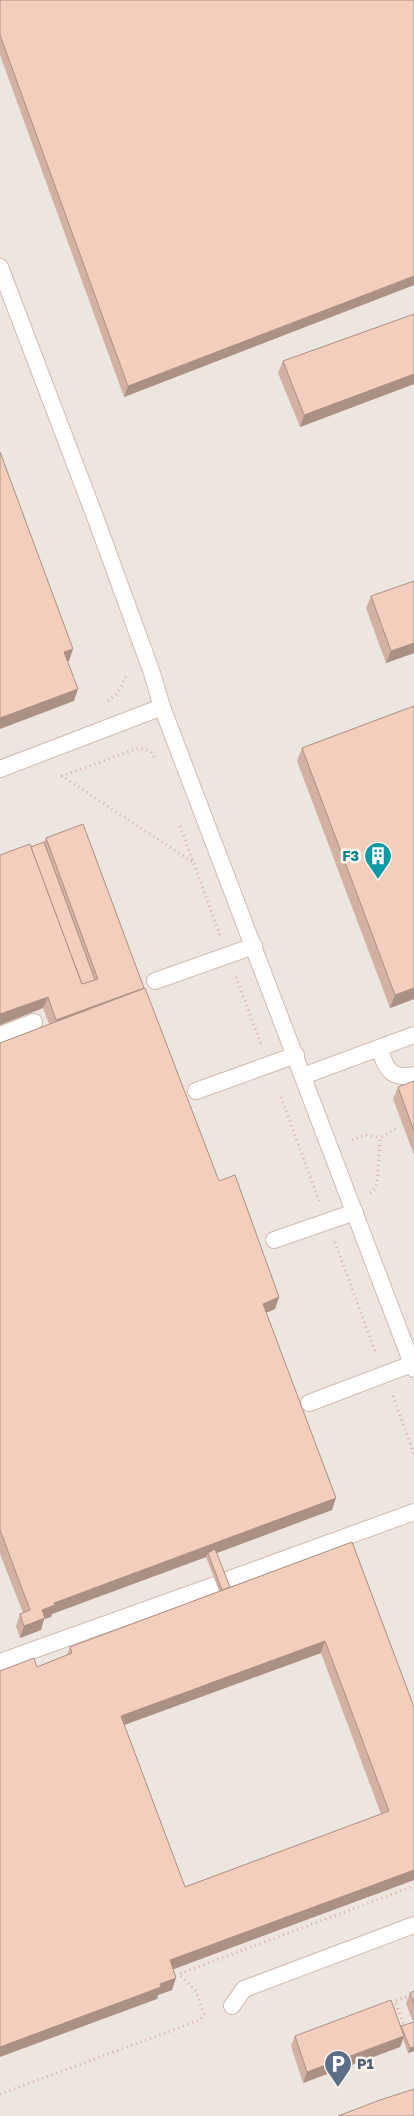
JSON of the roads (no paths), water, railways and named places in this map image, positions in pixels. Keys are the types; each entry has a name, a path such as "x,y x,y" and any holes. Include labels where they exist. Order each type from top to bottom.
{"lane":[{"path":"0,267 97,522 152,672 162,707 413,1366 309,1403"},
{"path":"0,769 162,707"},
{"path":"154,981 254,946"},
{"path":"0,1035 34,1022"},
{"path":"303,1076 414,1035"},
{"path":"379,1048 386,1066 394,1074 402,1076 414,1075"},
{"path":"196,1091 296,1055"},
{"path":"274,1240 354,1212"},
{"path":"0,1662 414,1512"},
{"path":"232,2006 244,1989 414,1925"}],"place":[{"name":"F3","path":"378,880"},
{"name":"P1","path":"338,2088"}]}
